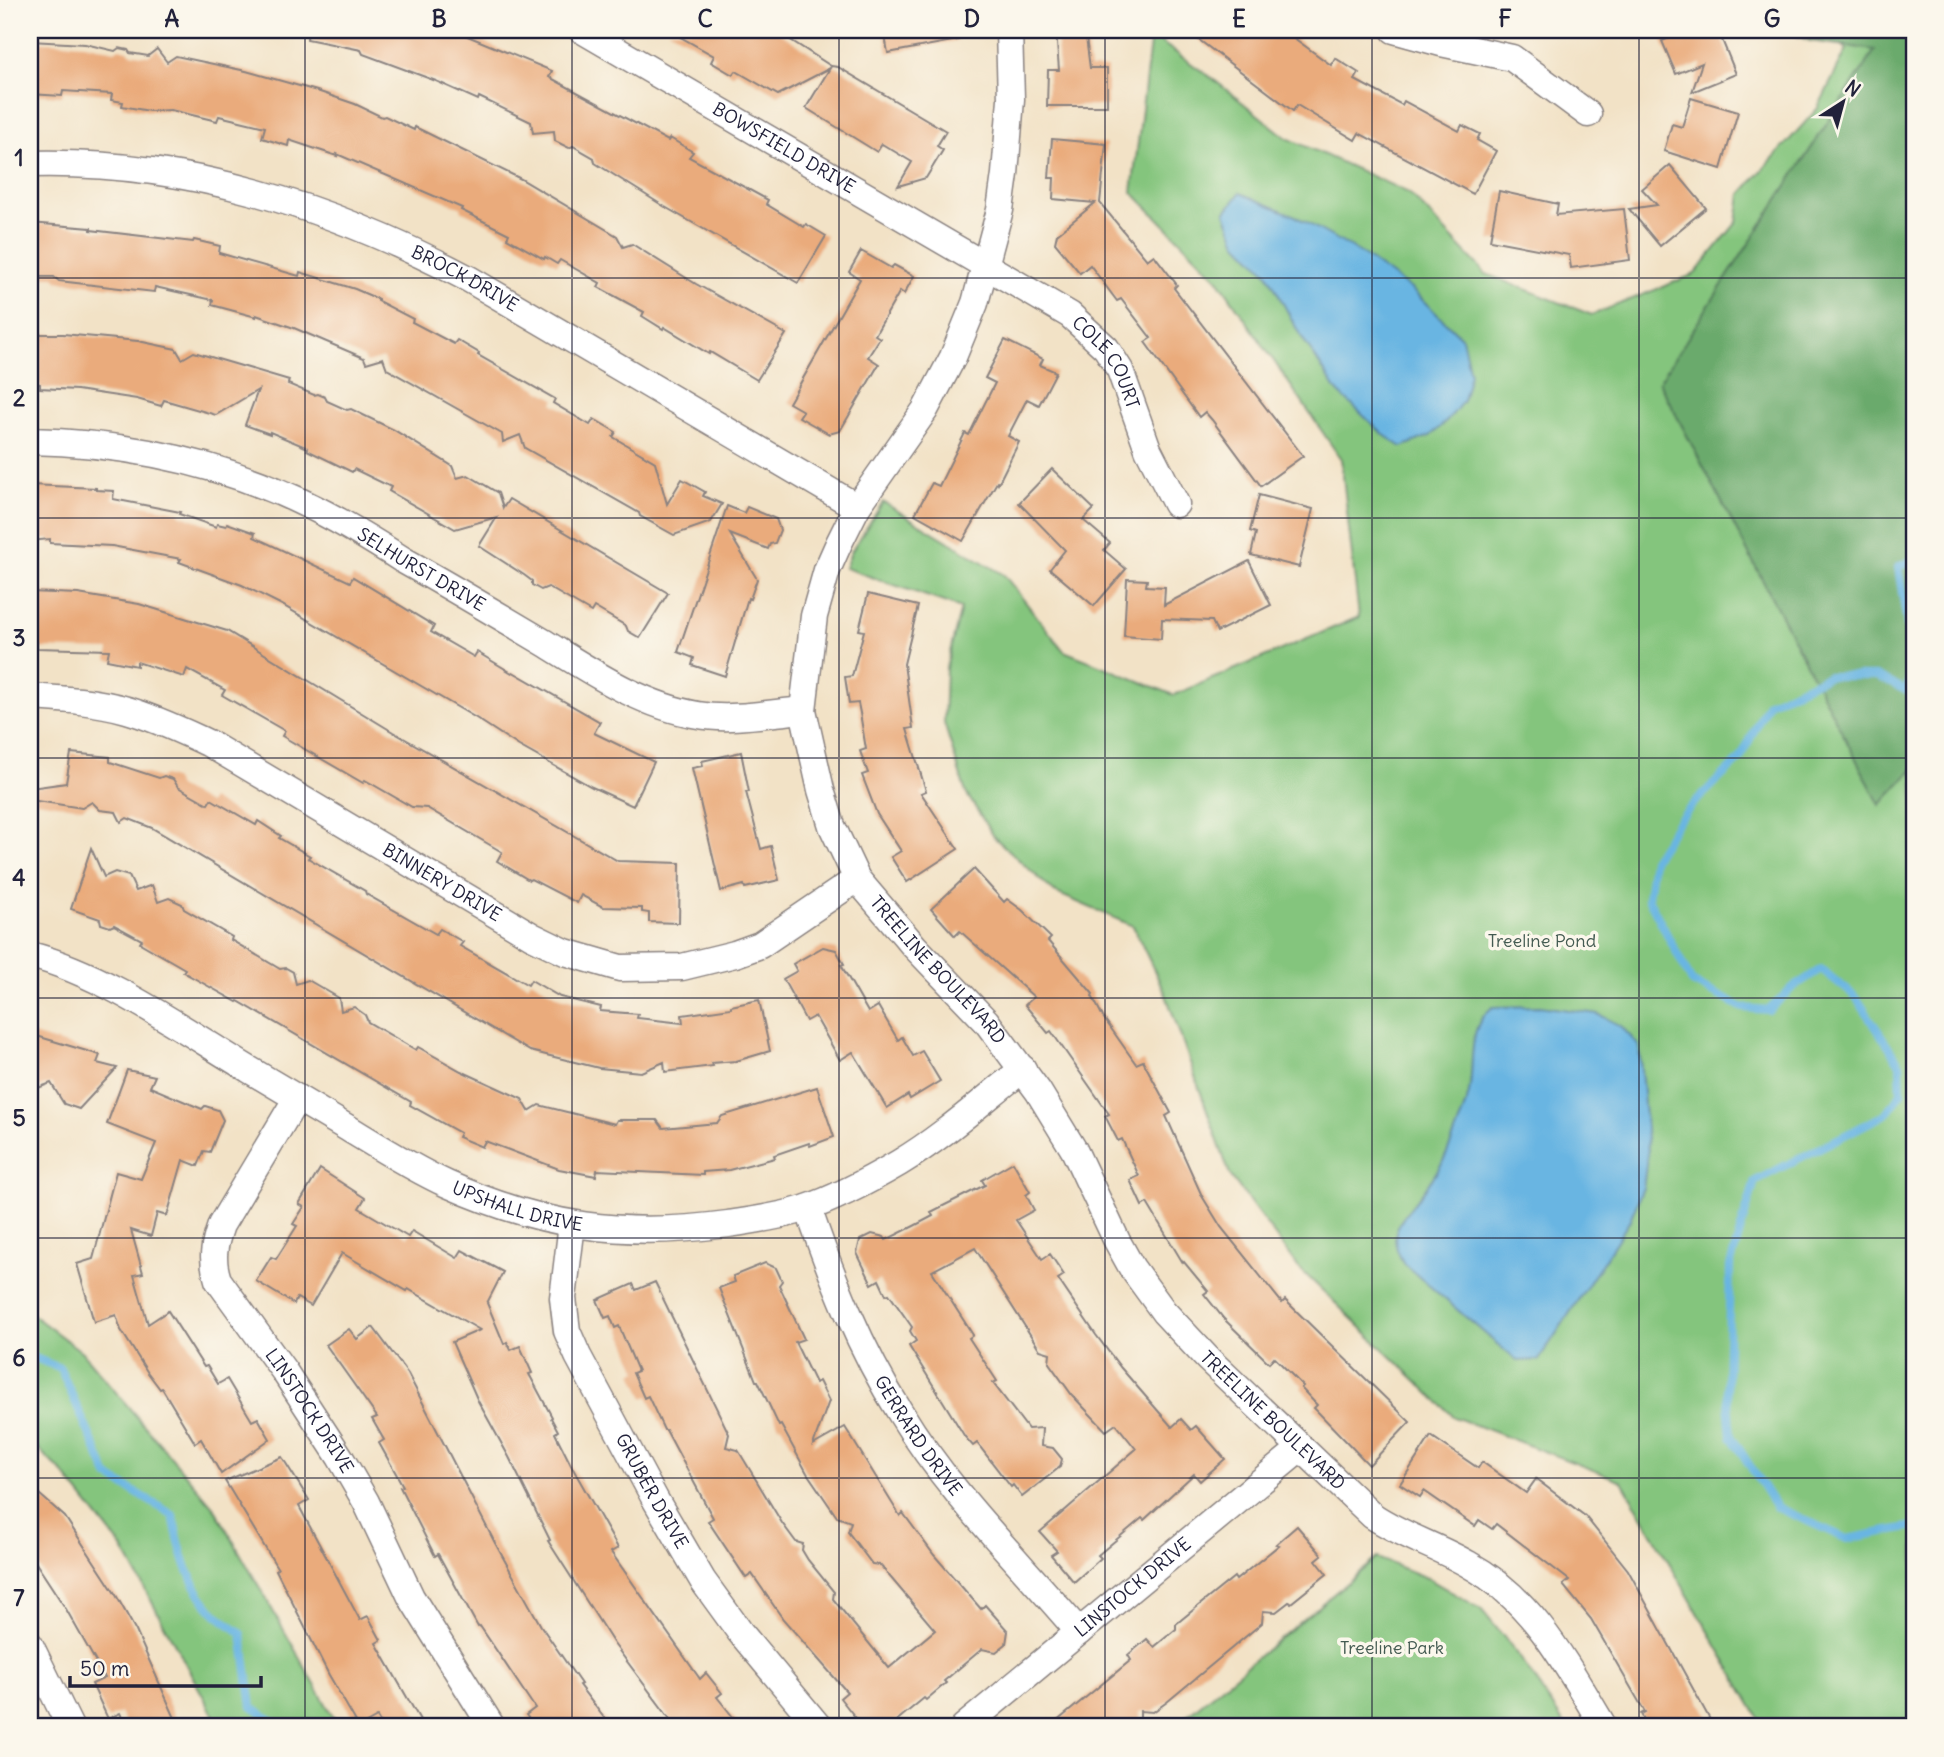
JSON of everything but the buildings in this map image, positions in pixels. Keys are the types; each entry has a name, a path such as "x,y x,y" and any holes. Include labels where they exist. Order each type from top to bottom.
{"street":[{"name":"BOWSFIELD DRIVE","path":"582,30 985,267"},
{"name":"TREELINE BOULEVARD","path":"1009,30 1010,137 1000,210 975,303 937,389 908,438 857,507 839,543 820,593 808,657 803,710 832,826 857,879 905,936 986,1021 1023,1069 1074,1150 1117,1241 1147,1290 1183,1334 1300,1449 1373,1516 1392,1529 1469,1564 1495,1581 1520,1603 1557,1648 1604,1727"},
{"path":"1394,30 1512,58 1588,114"},
{"name":"BROCK DRIVE","path":"30,164 122,167 193,176 265,194 363,227 469,279 857,507"},
{"name":"COLE COURT","path":"985,267 1070,315 1106,348 1120,370 1148,449 1176,504"},
{"name":"SELHURST DRIVE","path":"30,440 94,444 163,454 267,487 316,509 361,534 606,680 665,706 696,715 718,717 803,710"},
{"name":"BINNERY DRIVE","path":"30,697 74,700 126,710 166,723 208,743 532,936 565,952 620,968 682,967 736,954 760,945 857,879"},
{"name":"UPSHALL DRIVE","path":"30,956 71,968 119,993 445,1183 505,1206 572,1224 626,1230 682,1230 778,1216 808,1208 901,1162 945,1133 1023,1069"},
{"name":"LINSTOCK DRIVE","path":"297,1098 221,1225 214,1245 213,1264 218,1280 284,1371 340,1457 366,1502 411,1597 492,1727"},
{"name":"GERRARD DRIVE","path":"808,1208 852,1322 900,1413 943,1474 1079,1632"},
{"name":"GRUBER DRIVE","path":"572,1224 563,1298 567,1331 578,1356 660,1509 703,1581 740,1632 818,1727"},
{"name":"LINSTOCK DRIVE","path":"964,1727 1300,1449"},
{"path":"30,1645 70,1727"}],"green space":[{"path":"1783,30 1914,30 1914,768 1880,805 1659,382 1875,50 1810,41"},
{"name":"Treeline Pond","path":"1818,30 1914,30 1914,1727 1764,1727 1622,1481 1454,1417 1298,1267 1230,1175 1166,995 1133,926 1054,892 995,838 966,793 944,723 946,668 961,608 845,568 851,552 883,502 1004,575 1064,651 1174,695 1359,617 1341,459 1217,278 1132,192 1151,35 1213,79 1287,138 1409,193 1486,274 1592,315 1695,274 1737,222 1741,194 1818,108 1847,49"},
{"path":"30,1313 82,1352 215,1509 339,1727 220,1727 123,1549 64,1474 30,1441"},
{"name":"Treeline Park","path":"1377,1558 1427,1578 1481,1609 1517,1653 1566,1727 1173,1727"}],"water":[{"path":"1240,193 1295,216 1359,252 1411,289 1462,338 1470,374 1463,401 1430,436 1402,447 1384,435 1338,392 1299,333 1267,273 1237,242 1225,213"},
{"path":"1540,1006 1598,1014 1621,1026 1639,1046 1648,1151 1643,1188 1629,1222 1539,1360 1517,1361 1404,1264 1395,1241 1397,1228 1440,1167 1453,1139 1468,1097 1474,1036 1484,1015 1493,1007"}],"waterway":[{"path":"1914,559 1898,567 1913,660 1907,691 1876,676 1828,676 1768,703 1740,759 1695,802 1677,823 1653,860 1648,898 1692,982 1743,1008 1769,1010 1792,988 1821,969 1856,997 1900,1064 1901,1093 1886,1114 1755,1181 1730,1266 1727,1391 1731,1436 1776,1507 1847,1539 1914,1526"},
{"path":"30,1356 60,1368 108,1476 173,1515 192,1581 216,1614 242,1634 252,1707 282,1727"}]}
